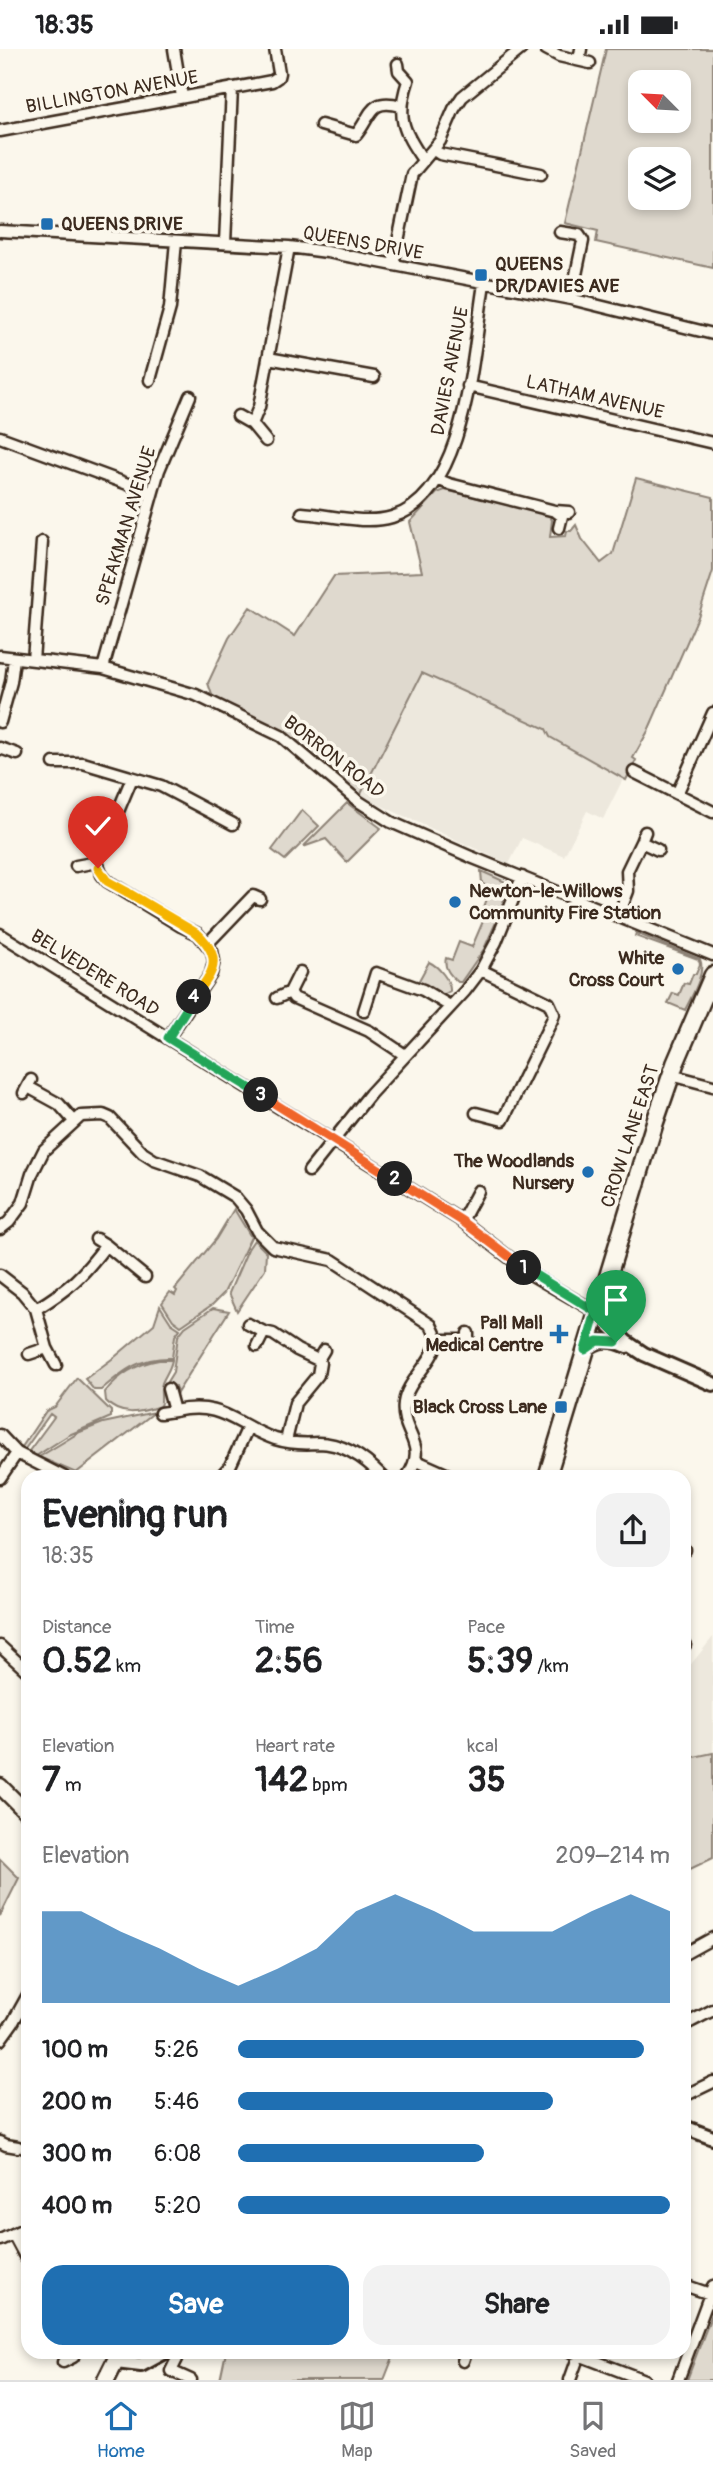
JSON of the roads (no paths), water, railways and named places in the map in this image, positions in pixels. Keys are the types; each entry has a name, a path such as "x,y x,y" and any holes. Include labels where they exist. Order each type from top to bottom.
{"main road":[{"name":"CROW LANE EAST","path":"549,1470 671,1075 713,975"},
{"path":"0,1786 21,1807"},
{"path":"106,2380 117,2359"}],"street":[{"path":"174,49 182,97"},
{"name":"BILLINGTON AVENUE","path":"0,131 272,81 279,73 275,49"},
{"path":"393,265 409,181 423,160 434,150 458,103 521,49"},
{"path":"546,49 559,56 584,62 581,49"},
{"path":"398,64 399,71 408,81 401,106 405,132 423,160"},
{"path":"225,243 232,88"},
{"path":"321,125 356,135 375,106 401,106"},
{"path":"434,150 440,154 541,174"},
{"name":"QUEENS DRIVE","path":"0,231 289,247 327,252 571,299 713,334"},
{"path":"560,232 579,235 583,241 571,299"},
{"path":"150,380 170,308 176,241"},
{"path":"252,424 258,407 289,247"},
{"name":"DAVIES AVENUE","path":"302,513 376,519 391,517 416,505 437,479 454,448 461,427 484,283"},
{"path":"268,358 374,377"},
{"name":"LATHAM AVENUE","path":"468,386 713,443"},
{"name":"SPEAKMAN AVENUE","path":"103,668 152,493 164,456 190,396"},
{"path":"238,416 252,424 266,441"},
{"path":"0,437 152,493"},
{"path":"437,479 555,511 569,512"},
{"path":"555,511 562,516 559,528"},
{"path":"33,660 42,542"},
{"name":"BORRON ROAD","path":"0,656 103,668 196,695 281,736 358,801 391,822 713,955"},
{"path":"0,722 11,683 14,659"},
{"path":"677,794 713,713"},
{"path":"0,748 17,754"},
{"path":"53,763 83,763 171,790 234,824"},
{"path":"634,772 713,812"},
{"path":"132,778 111,828 99,845 97,862 102,875 107,881 198,934 208,943 213,956 211,974 168,1038"},
{"path":"618,917 628,891 627,871 643,837 658,850"},
{"path":"76,866 97,862"},
{"path":"309,1171 370,1094 481,970 496,942 522,877"},
{"path":"208,943 254,895"},
{"name":"BELVEDERE ROAD","path":"0,934 462,1221 532,1275 596,1312"},
{"path":"481,970 549,1003 554,1014 503,1120"},
{"path":"277,998 290,992 300,972"},
{"path":"364,1010 376,973 423,990 450,1006"},
{"path":"290,992 294,998 369,1031 405,1055"},
{"path":"671,1075 713,1086"},
{"path":"28,1087 59,1104 74,1121"},
{"path":"476,1113 514,1125"},
{"path":"0,1229 9,1222 23,1203 32,1174 44,1150 74,1121 89,1114 110,1118 154,1160 200,1176 235,1197 246,1210 257,1231 273,1247 332,1260 430,1325 438,1340 431,1360 411,1386 404,1401 417,1452 411,1470"},
{"path":"462,1221 478,1191"},
{"path":"96,1239 145,1277"},
{"path":"36,1309 64,1293 84,1275 106,1245"},
{"path":"0,1275 22,1292 36,1309 47,1348 56,1365"},
{"path":"596,1312 626,1342 643,1354"},
{"path":"248,1324 273,1334 318,1360"},
{"path":"257,1346 264,1332"},
{"path":"438,1340 468,1341"},
{"path":"585,1350 598,1341 610,1340 713,1384"},
{"path":"29,1353 47,1348"},
{"path":"286,1441 292,1410 299,1397 318,1375 318,1360 324,1350"},
{"path":"168,1389 174,1411"},
{"path":"160,1413 207,1408 229,1414 248,1427 277,1440 328,1444 350,1451 366,1460 376,1470"},
{"path":"226,1470 248,1427"},
{"path":"0,1435 17,1453 50,1470"},
{"path":"0,1478 17,1453"},
{"path":"416,1461 437,1470"},
{"path":"0,1646 21,1665"},
{"path":"691,1950 713,1938"},
{"path":"0,2040 21,2008"},
{"path":"691,2021 713,2010"},
{"path":"691,2093 713,2082"},
{"path":"691,2130 713,2138"},
{"path":"0,2142 18,2147"},
{"path":"0,2240 21,2230"},
{"path":"13,2234 21,2249"},
{"path":"691,2287 712,2292 691,2346"},
{"path":"63,2362 69,2359"},
{"path":"124,2359 141,2365 152,2359"},
{"path":"177,2359 171,2371 191,2380"},
{"path":"570,2380 575,2359"},
{"path":"592,2359 644,2380"},
{"path":"678,2380 686,2359"}],"place":[{"name":"QUEENS DRIVE","path":"47,224"},
{"name":"QUEENS DR/DAVIES AVE","path":"481,275"},
{"name":"Newton-le-Willows Community Fire Station","path":"455,902"},
{"name":"White Cross Court","path":"678,969"},
{"name":"The Woodlands Nursery","path":"588,1172"},
{"name":"Pall Mall Medical Centre","path":"559,1334"},
{"name":"Black Cross Lane","path":"561,1407"}]}
